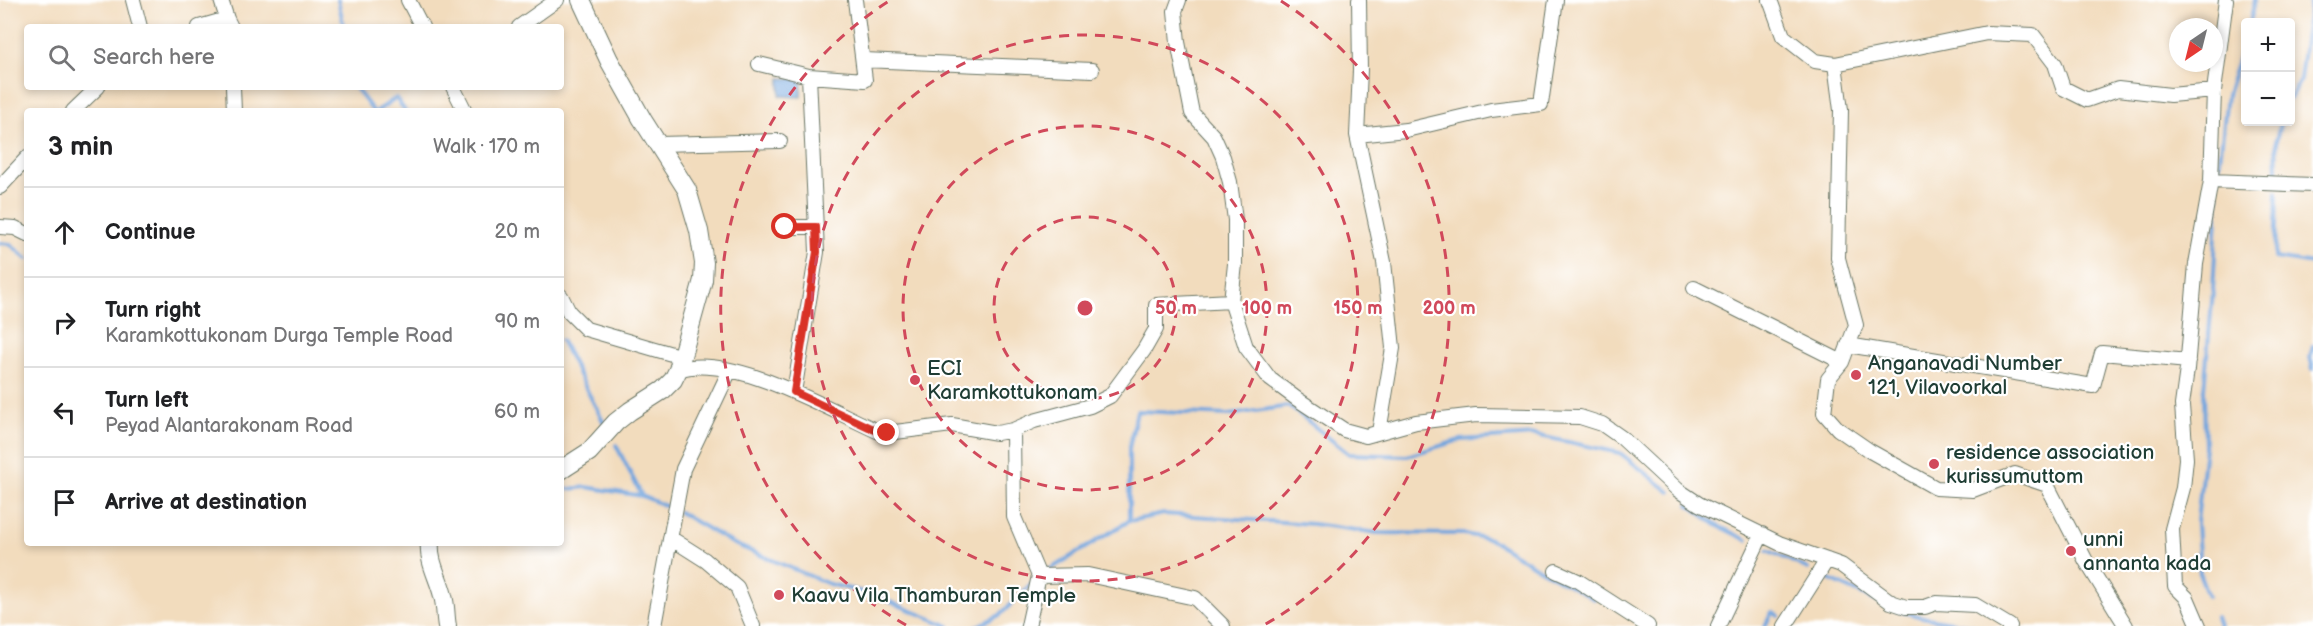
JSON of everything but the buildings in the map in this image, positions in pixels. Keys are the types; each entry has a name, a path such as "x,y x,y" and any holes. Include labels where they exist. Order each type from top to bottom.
{"street":[{"path":"133,0 139,24"},
{"path":"220,0 229,23"},
{"path":"408,0 420,24"},
{"path":"523,24 556,0"},
{"path":"564,468 589,452 616,422 663,390 673,380 680,363 703,280 704,263 699,231 687,190 642,119 609,60 581,0"},
{"path":"759,64 809,76 865,80 855,0"},
{"path":"1179,0 1175,11 1178,42 1192,113 1214,137 1230,182 1235,220 1235,264 1231,301 1246,347 1270,379 1344,430 1366,435 1416,422 1476,415 1580,417 1602,424 1622,438 1678,490 1700,504 1779,543 1841,565 1891,602 1906,607 1925,607 1936,603 1975,605 2010,626"},
{"path":"1359,0 1360,70 1357,135 1384,262 1393,348 1379,432"},
{"path":"1357,135 1406,130 1491,110 1541,104 1556,0"},
{"path":"1770,0 1783,36 1815,61 1835,64 1987,33 2032,35 2055,64 2063,88 2087,100 2118,89 2170,95 2214,91"},
{"path":"2199,626 2187,598 2175,586 2172,529 2183,488 2186,459 2182,405 2196,264 2211,181 2214,91 2226,0"},
{"path":"864,60 1092,70"},
{"path":"1835,64 1841,110 1838,258 1856,325 1842,362 1828,379 1824,413 1838,429 1870,451 1936,488 1972,490 2015,474 2047,485 2086,561 2126,626"},
{"path":"794,392 817,252 809,76"},
{"path":"76,108 95,90"},
{"path":"233,90 234,108"},
{"path":"454,90 464,108"},
{"path":"659,144 780,141"},
{"path":"0,187 24,161"},
{"path":"2211,181 2313,185"},
{"path":"0,227 15,228 24,232"},
{"path":"785,227 816,227"},
{"path":"1694,288 1842,362"},
{"path":"564,302 569,312 586,329 680,363 730,370 780,385 877,431 887,433 952,425 997,433 1090,406 1110,396 1144,350 1156,329 1156,305 1231,301"},
{"path":"1848,345 2093,386 2102,353 2188,360"},
{"path":"654,626 672,539 683,469 730,370"},
{"path":"1013,430 1014,517 1039,576 1028,626"},
{"path":"1718,626 1762,534"},
{"path":"672,539 705,560 737,587 753,626"},
{"path":"430,546 432,566 444,598 447,626"},
{"path":"1785,626 1827,560"},
{"path":"1556,571 1578,581 1648,626"},
{"path":"1039,576 1088,575 1195,598 1223,626"}],"water":[{"path":"780,78 802,79 801,97 780,96"}],"waterway":[{"path":"338,0 343,24"},
{"path":"2251,18 2255,0"},
{"path":"2295,90 2300,80 2310,2 2313,3"},
{"path":"2219,169 2227,95 2241,51"},
{"path":"357,90 371,108"},
{"path":"381,108 396,98 403,108"},
{"path":"2277,171 2276,140 2280,126"},
{"path":"2277,192 2275,258 2313,264"},
{"path":"2208,596 2200,575 2197,522 2205,447 2204,389 2213,291 2218,196"},
{"path":"0,243 10,244 24,256"},
{"path":"564,346 605,425"},
{"path":"2313,346 2310,357 2313,369"},
{"path":"1129,521 1129,448 1137,411 1229,415 1289,406 1349,454 1407,456 1460,440 1535,435 1620,453 1670,492"},
{"path":"616,445 642,496 673,509"},
{"path":"564,490 586,487 642,496"},
{"path":"1689,505 1716,525 1747,540"},
{"path":"679,512 734,544 829,584 871,594 949,626"},
{"path":"1049,570 1129,521 1164,514 1313,524 1378,533 1464,534 1490,539 1594,599"},
{"path":"1767,550 1808,569"},
{"path":"1828,579 1885,605"},
{"path":"977,626 1000,615 1033,582"},
{"path":"1892,609 1973,626"},
{"path":"1765,626 1772,612 1779,616"},
{"path":"2216,617 2219,626"}],"place":[{"name":"Anganavadi Number 121, Vilavoorkal","path":"1856,375"},
{"name":"ECI Karamkottukonam","path":"915,380"},
{"name":"residence association kurissumuttom","path":"1934,464"},
{"name":"unni annanta kada","path":"2071,551"},
{"name":"Kaavu Vila Thamburan Temple","path":"779,595"}],"route":[{"path":"785,227 816,227 817,252 794,392 877,431 887,433"}]}
